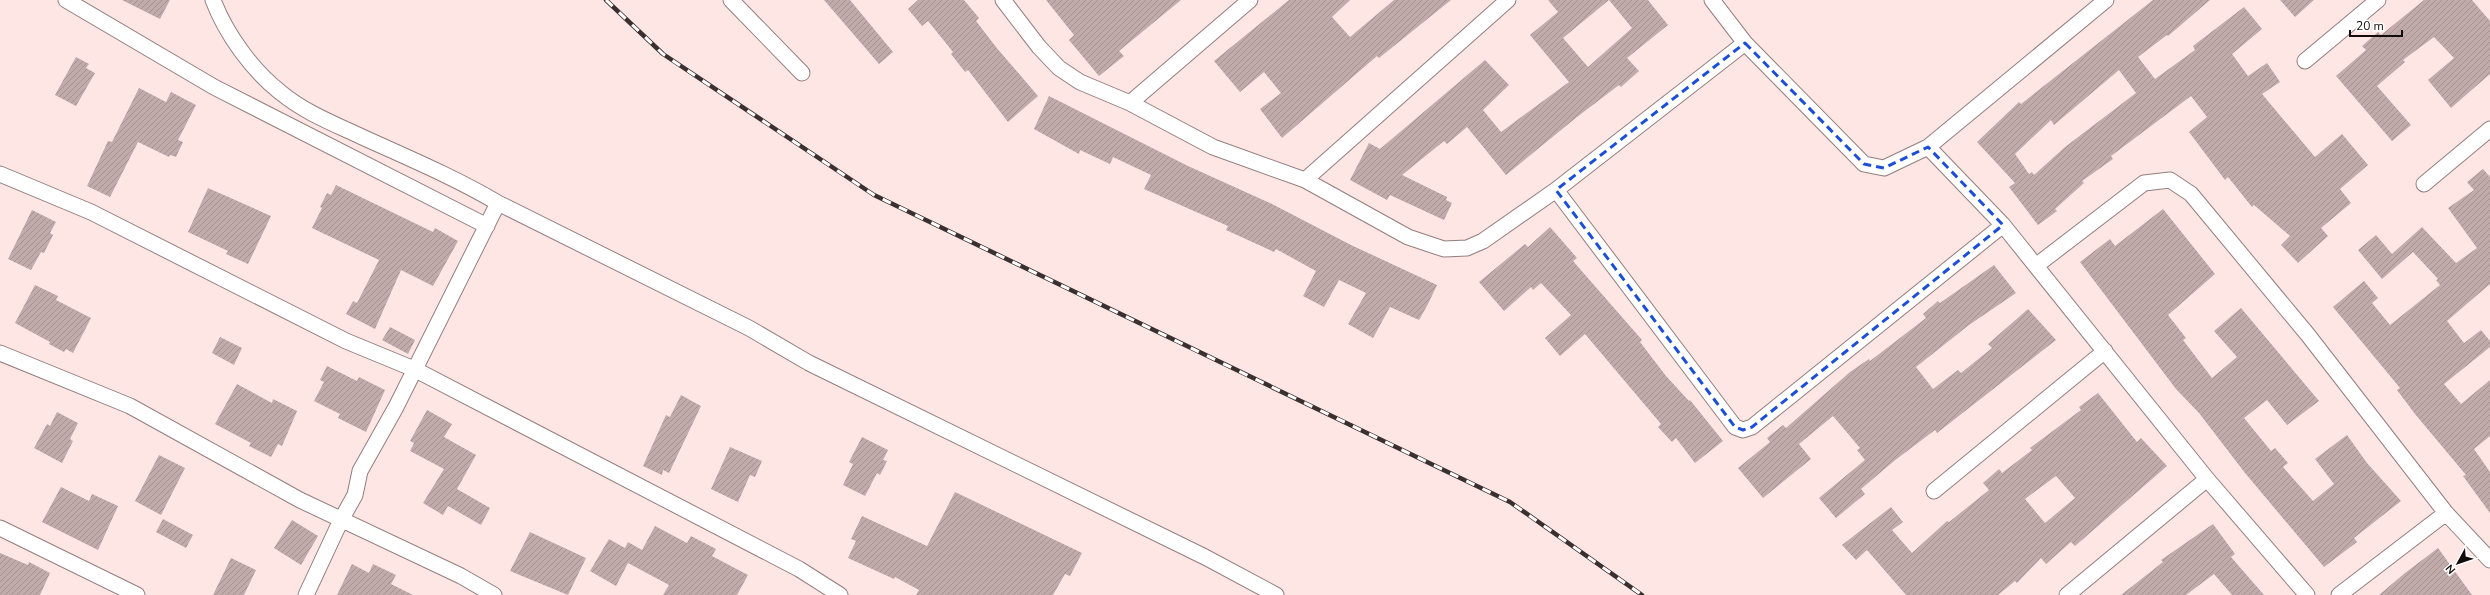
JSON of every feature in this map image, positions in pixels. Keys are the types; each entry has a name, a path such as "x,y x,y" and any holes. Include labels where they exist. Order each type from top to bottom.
{"street":[{"path":"66,0 214,87 487,226"},
{"path":"213,0 237,44 258,71 280,92 309,113 472,187 498,203 749,328 809,363 1058,484 1276,595"},
{"path":"731,0 802,73"},
{"path":"1003,0 1039,47 1059,68 1080,82 1130,103 1213,147 1305,180 1408,237 1444,249 1467,248 1483,241 1556,190 1745,43"},
{"path":"1130,103 1250,0"},
{"path":"1305,180 1508,0"},
{"path":"1712,0 1745,43 1864,164 1884,168 1928,147 2106,0"},
{"path":"2305,61 2378,0"},
{"path":"2424,184 2490,129"},
{"path":"1928,147 2003,225 2037,265 2207,479 2307,595"},
{"path":"0,174 91,212 346,341 414,369 799,569 840,595"},
{"path":"2037,265 2144,183 2170,180 2191,194 2308,335 2446,513 2490,558"},
{"path":"1556,190 1735,427 1743,430 1758,422 2003,225"},
{"path":"306,595 341,520 355,495 360,471 396,407 498,203"},
{"path":"1934,491 2105,351"},
{"path":"0,353 130,406 222,459 341,520 461,576 494,595"},
{"path":"2067,595 2207,479"},
{"path":"2339,595 2446,513"},
{"path":"0,528 137,595"}],"highlighted area":[{"path":"1745,43 1864,164 1884,168 1928,147 2003,225 1752,427 1743,430 1735,427 1556,190"}],"building":[{"path":"122,0 170,0 160,19"},
{"path":"824,0 850,0 893,52 879,64"},
{"path":"918,0 964,0 979,18 976,21 996,47 1038,96 1008,122 968,70 965,72 951,54 953,52 928,21 922,26 908,9"},
{"path":"1046,0 1181,0 1119,51 1124,56 1099,76 1069,40 1074,35"},
{"path":"1289,0 1350,0 1332,17 1350,37 1394,0 1451,0 1379,58 1377,56 1282,138 1260,109 1281,93 1264,72 1240,92 1214,61"},
{"path":"1548,0 1609,0 1648,0 1668,25 1627,58 1639,71 1621,87 1619,85 1577,117 1506,175 1467,127 1447,144 1444,141 1402,175 1447,197 1446,200 1452,203 1444,220 1390,195 1387,200 1350,180 1369,143 1380,149 1485,60 1509,85 1483,110 1501,132 1569,82 1530,35 1558,12","holes":["1609,0 1632,28 1588,67 1563,38"]},
{"path":"2153,0 2210,0 2168,36 2167,35 2138,57 2155,79 2195,50 2193,46 2244,7 2262,29 2232,54 2248,76 2267,63 2280,82 2262,94 2315,157 2342,134 2368,165 2340,189 2351,203 2321,228 2328,236 2298,263 2281,245 2290,236 2254,205 2252,207 2228,177 2225,180 2189,132 2207,117 2191,96 2111,156 2113,159 2082,181 2084,183 2055,209 2057,211 2038,225 2009,187 2015,183 1977,142 2019,102 2021,104","holes":["2119,70 2136,93 2065,147 2034,175 2032,172 2029,174 2015,154 2051,120 2054,125"]},
{"path":"2280,0 2314,0 2295,17"},
{"path":"2424,0 2472,0 2490,21 2490,74 2451,108 2428,80 2454,58 2434,37 2403,60 2405,62 2377,86 2411,125 2392,141 2336,76 2366,50 2362,46 2378,32 2381,35"},
{"path":"76,57 89,64 86,68 95,73 76,106 55,95"},
{"path":"139,88 166,102 171,92 196,105 178,140 183,142 176,157 170,155 169,157 138,142 110,197 87,186 108,141 112,142"},
{"path":"1049,96 1188,166 1272,204 1351,245 1437,285 1419,320 1390,307 1373,338 1348,324 1366,293 1339,280 1324,307 1303,296 1316,271 1276,249 1274,252 1226,230 1228,226 1144,189 1151,175 1113,157 1110,164 1080,150 1079,154 1034,129"},
{"path":"2483,169 2490,177 2490,284 2447,321 2464,343 2481,330 2490,341 2490,347 2444,384 2461,404 2490,380 2490,436 2474,449 2490,472 2490,513 2463,476 2466,475 2397,390 2400,388 2333,307 2364,281 2378,298 2372,303 2390,325 2440,285 2436,280 2438,279 2413,252 2382,279 2358,250 2376,235 2392,254 2422,227 2456,263 2477,248 2448,208 2474,190 2467,182"},
{"path":"336,185 433,232 435,228 458,241 433,286 401,270 375,329 346,314 353,301 357,303 379,260 312,228 322,208 320,207 327,193 331,195"},
{"path":"208,188 271,216 248,264 226,254 228,251 188,232"},
{"path":"2163,209 2215,274 2168,315 2186,338 2183,340 2212,378 2237,357 2214,331 2241,308 2319,401 2287,425 2267,400 2244,418 2271,451 2275,448 2288,463 2283,467 2313,501 2334,484 2315,459 2347,435 2367,463 2401,501 2354,538 2357,542 2324,567 2245,473 2199,413 2176,389 2080,262 2110,239 2115,246"},
{"path":"32,210 56,222 50,233 53,235 44,253 41,252 31,270 8,259"},
{"path":"1550,227 1577,258 1573,261 1642,340 1640,342 1666,376 1689,401 1690,400 1723,441 1695,463 1676,438 1672,442 1658,427 1661,424 1585,334 1560,356 1545,338 1571,315 1541,283 1533,290 1531,287 1504,311 1479,282 1525,244 1528,247"},
{"path":"1994,265 2016,293 1969,325 1916,367 1933,389 1958,370 1961,373 1992,348 1988,344 2028,309 2056,340 1937,433 1935,430 1894,461 1861,489 1865,494 1836,518 1819,498 1865,460 1857,450 1860,448 1833,416 1799,444 1811,459 1763,498 1738,468 1770,442 1767,438 1783,425 1786,428 1850,372 1869,359 1870,361 1926,318 1923,314 1938,301 1940,303"},
{"path":"35,285 58,296 56,300 91,318 73,353 66,349 64,352 49,344 50,342 15,323"},
{"path":"390,327 415,340 408,354 382,340"},
{"path":"220,337 242,348 234,365 212,353"},
{"path":"327,366 357,381 359,377 385,390 366,432 338,418 340,414 314,401 324,382 320,380"},
{"path":"237,384 272,403 273,399 297,411 282,446 278,444 271,457 249,446 251,443 215,424"},
{"path":"2098,393 2137,442 2141,438 2167,466 2075,546 2071,542 2046,564 2041,558 2017,583 2015,581 1998,595 1906,595 1867,550 1856,560 1842,545 1891,507 1903,522 1892,530 1912,553 1947,521 1949,522 1989,490 1983,483 1999,469 2002,473 2032,450 2030,448 2081,410 2079,407","holes":["2056,476 2075,498 2045,523 2025,499"]},
{"path":"681,395 701,406 669,473 663,470 662,475 643,466 666,415 670,417"},
{"path":"427,410 452,424 444,437 476,455 457,489 490,508 481,525 448,506 443,515 423,503 444,469 410,451 414,443 410,441"},
{"path":"57,412 78,423 70,439 73,441 62,463 34,448 47,424 50,426"},
{"path":"862,437 888,450 883,460 887,461 880,475 877,473 865,496 843,485 853,464 849,462"},
{"path":"730,447 762,461 755,477 750,475 738,502 711,489"},
{"path":"159,455 185,468 161,515 135,501"},
{"path":"61,487 89,501 92,494 118,506 98,550 42,522"},
{"path":"955,492 1082,553 1070,576 1065,574 1053,595 916,595 919,590 895,577 894,579 848,558 856,541 851,539 862,516 927,546"},
{"path":"163,519 193,535 186,548 156,532"},
{"path":"292,520 318,536 301,565 274,548"},
{"path":"2213,524 2235,554 2231,557 2264,595 2232,595 2214,574 2186,595 2121,595 2163,562 2161,560"},
{"path":"655,526 687,543 691,536 716,549 712,556 748,575 737,595 663,595 669,585 628,563 616,586 590,571 609,539 625,548 628,542 642,550"},
{"path":"530,532 586,558 568,595 510,571"},
{"path":"2438,548 2472,595 2379,595 2405,573"},
{"path":"0,553 28,565 29,562 50,573 40,595 0,595"},
{"path":"231,558 256,570 244,595 213,595"},
{"path":"352,564 369,573 373,564 396,575 391,584 413,595 337,595"}],"railway":[{"path":"606,0 663,54 874,195 1510,502 1642,595"}]}
